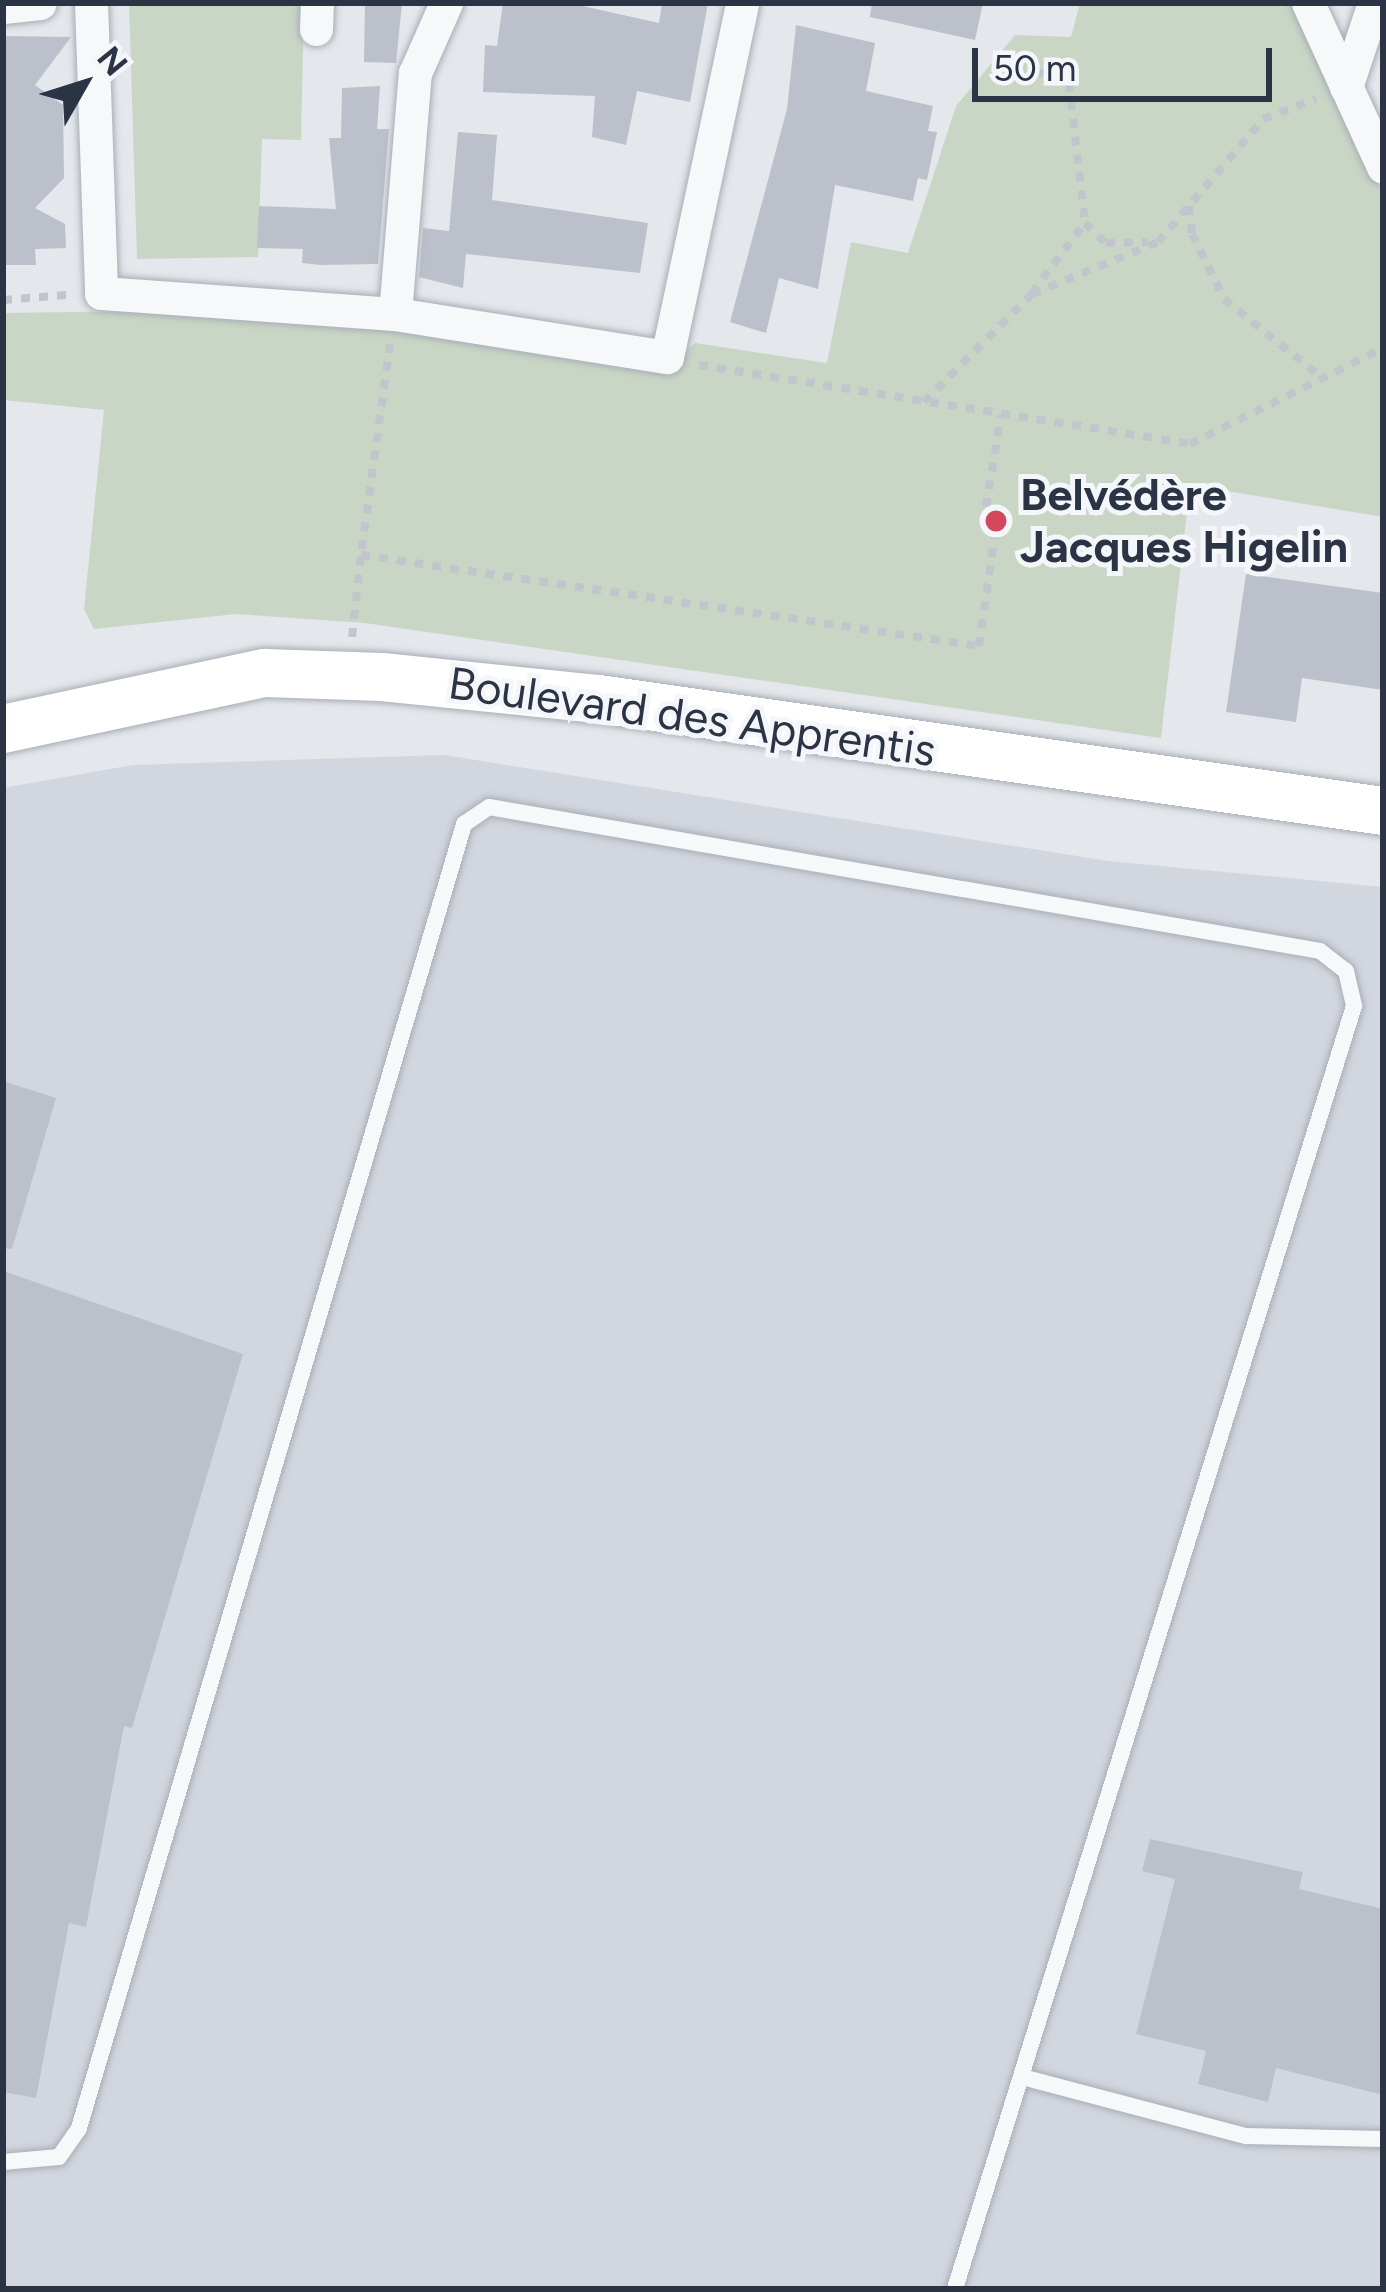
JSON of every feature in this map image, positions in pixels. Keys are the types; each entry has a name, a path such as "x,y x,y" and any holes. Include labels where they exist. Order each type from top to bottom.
{"main road":[{"name":"Boulevard des Apprentis","path":"3,729 265,674 382,677 599,699 1383,811"}],"street":[{"path":"3,8 40,3"},
{"path":"91,3 101,293 395,314 667,357 742,3"},
{"path":"395,314 415,73 446,3"},
{"path":"1308,3 1383,167"},
{"path":"1346,87 1374,3"}],"lane":[{"path":"3,2162 59,2157 79,2128 464,824 489,807 1320,951 1346,971 1354,1006 1026,2078 955,2289"},
{"path":"1026,2078 1246,2136 1383,2139"}],"path":[{"path":"1035,71 1069,83 1085,223 1106,243 1158,242"},
{"path":"1032,294 1158,242 1263,119 1346,87"},
{"path":"1189,204 1192,234 1224,299 1322,378"},
{"path":"923,403 1032,294 1085,223"},
{"path":"3,300 101,293"},
{"path":"352,643 395,314"},
{"path":"667,357 1190,444 1383,348"},
{"path":"986,507 1001,415"},
{"path":"361,555 979,646 995,533"}],"shaded area":[{"path":"444,755 1108,861 1383,887 1383,2289 3,2289 3,788 133,765"}],"green space":[{"path":"129,3 304,3 301,140 262,139 258,257 137,259"},
{"path":"1080,3 1297,3 1383,194 1383,517 1190,485 1161,738 365,623 236,614 94,629 84,609 104,410 3,400 3,313 217,310 349,321 662,373 695,343 827,363 851,242 908,253 956,106 1015,35 1071,37"}],"building":[{"path":"365,3 402,3 396,63 364,62"},
{"path":"503,3 569,3 659,23 662,3 708,3 690,102 637,91 626,145 592,137 595,96 483,92 485,45 497,46"},
{"path":"872,3 983,3 975,40 870,17"},
{"path":"796,25 875,43 866,91 933,106 928,131 937,132 927,180 918,178 913,201 835,185 818,289 779,278 766,333 730,322 787,109"},
{"path":"3,36 71,37 35,85 63,105 64,178 35,208 65,224 66,248 35,249 36,265 3,265"},
{"path":"380,86 377,129 389,129 378,264 302,263 303,249 257,248 259,206 336,209 329,138 341,138 342,88"},
{"path":"458,132 497,135 492,200 648,223 640,273 466,254 463,288 419,277 423,228 449,231"},
{"path":"1246,574 1383,593 1383,690 1302,678 1296,722 1226,712"},
{"path":"3,1081 56,1098 12,1249 3,1248"},
{"path":"3,1271 243,1354 132,1728 124,1726 86,1927 69,1923 36,2098 3,2092"},
{"path":"1150,1839 1303,1872 1299,1889 1383,1909 1383,2095 1276,2068 1268,2102 1198,2084 1206,2051 1136,2034 1175,1879 1142,1871"}],"place":[{"name":"Belvédère Jacques Higelin","path":"996,521"}]}
